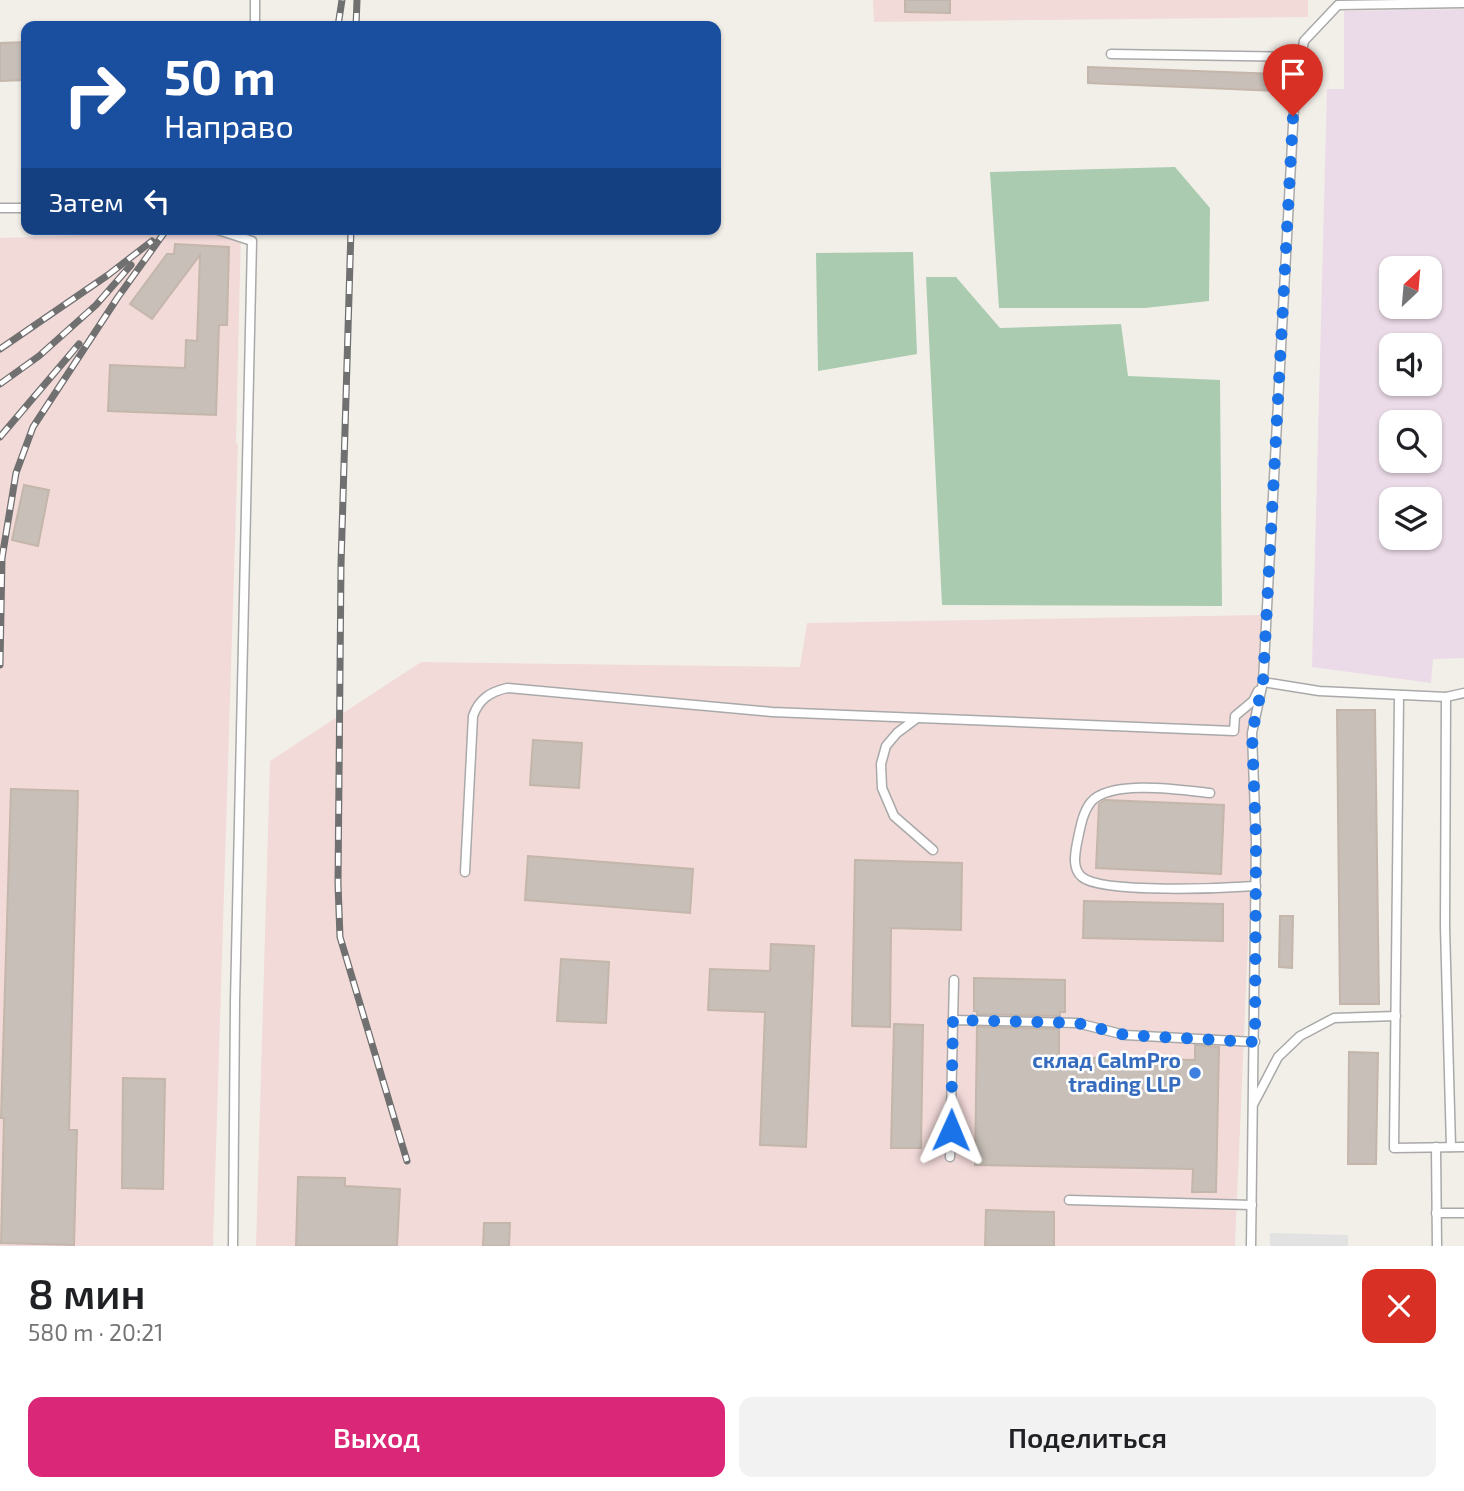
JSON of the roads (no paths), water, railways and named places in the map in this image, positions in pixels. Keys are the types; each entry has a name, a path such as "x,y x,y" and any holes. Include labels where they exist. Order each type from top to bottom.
{"lane":[{"path":"255,0 255,21"},
{"path":"1251,1246 1256,886 1252,733 1263,682 1295,88 1304,41 1338,5 1464,4"},
{"path":"1111,54 1301,57"},
{"path":"0,208 21,208"},
{"path":"234,235 252,241"},
{"path":"233,1246 235,1001 252,235"},
{"path":"1263,682 1319,691 1399,696 1446,697 1464,693"},
{"path":"1234,731 1235,716 1253,701 1263,682"},
{"path":"465,872 473,716 485,696 507,688 772,712 1252,733"},
{"path":"1399,696 1394,1147 1464,1147"},
{"path":"1446,697 1446,927 1451,1147"},
{"path":"917,718 897,733 886,746 881,764 883,788 894,816 933,849"},
{"path":"1210,793 1153,787 1109,792 1092,801 1084,814 1075,867 1081,877 1093,883 1131,888 1256,886"},
{"path":"950,1157 954,979"},
{"path":"1253,1105 1278,1057 1300,1036 1334,1018 1396,1016"},
{"path":"953,1020 1077,1023 1125,1035 1255,1042"},
{"path":"1436,1147 1437,1246"},
{"path":"1069,1200 1252,1205"},
{"path":"1436,1213 1464,1213"}],"railway":[{"path":"339,21 342,0"},
{"path":"356,21 357,0"},
{"path":"0,665 2,558 16,473 33,427 118,297 163,235"},
{"path":"351,235 341,565 338,884 340,937 407,1161"},
{"path":"0,349 108,275 152,241"},
{"path":"0,384 39,356 96,305 131,265"},
{"path":"0,437 79,344"}],"place":[{"name":"склад CalmPro trading LLP","path":"1195,1073"}]}
